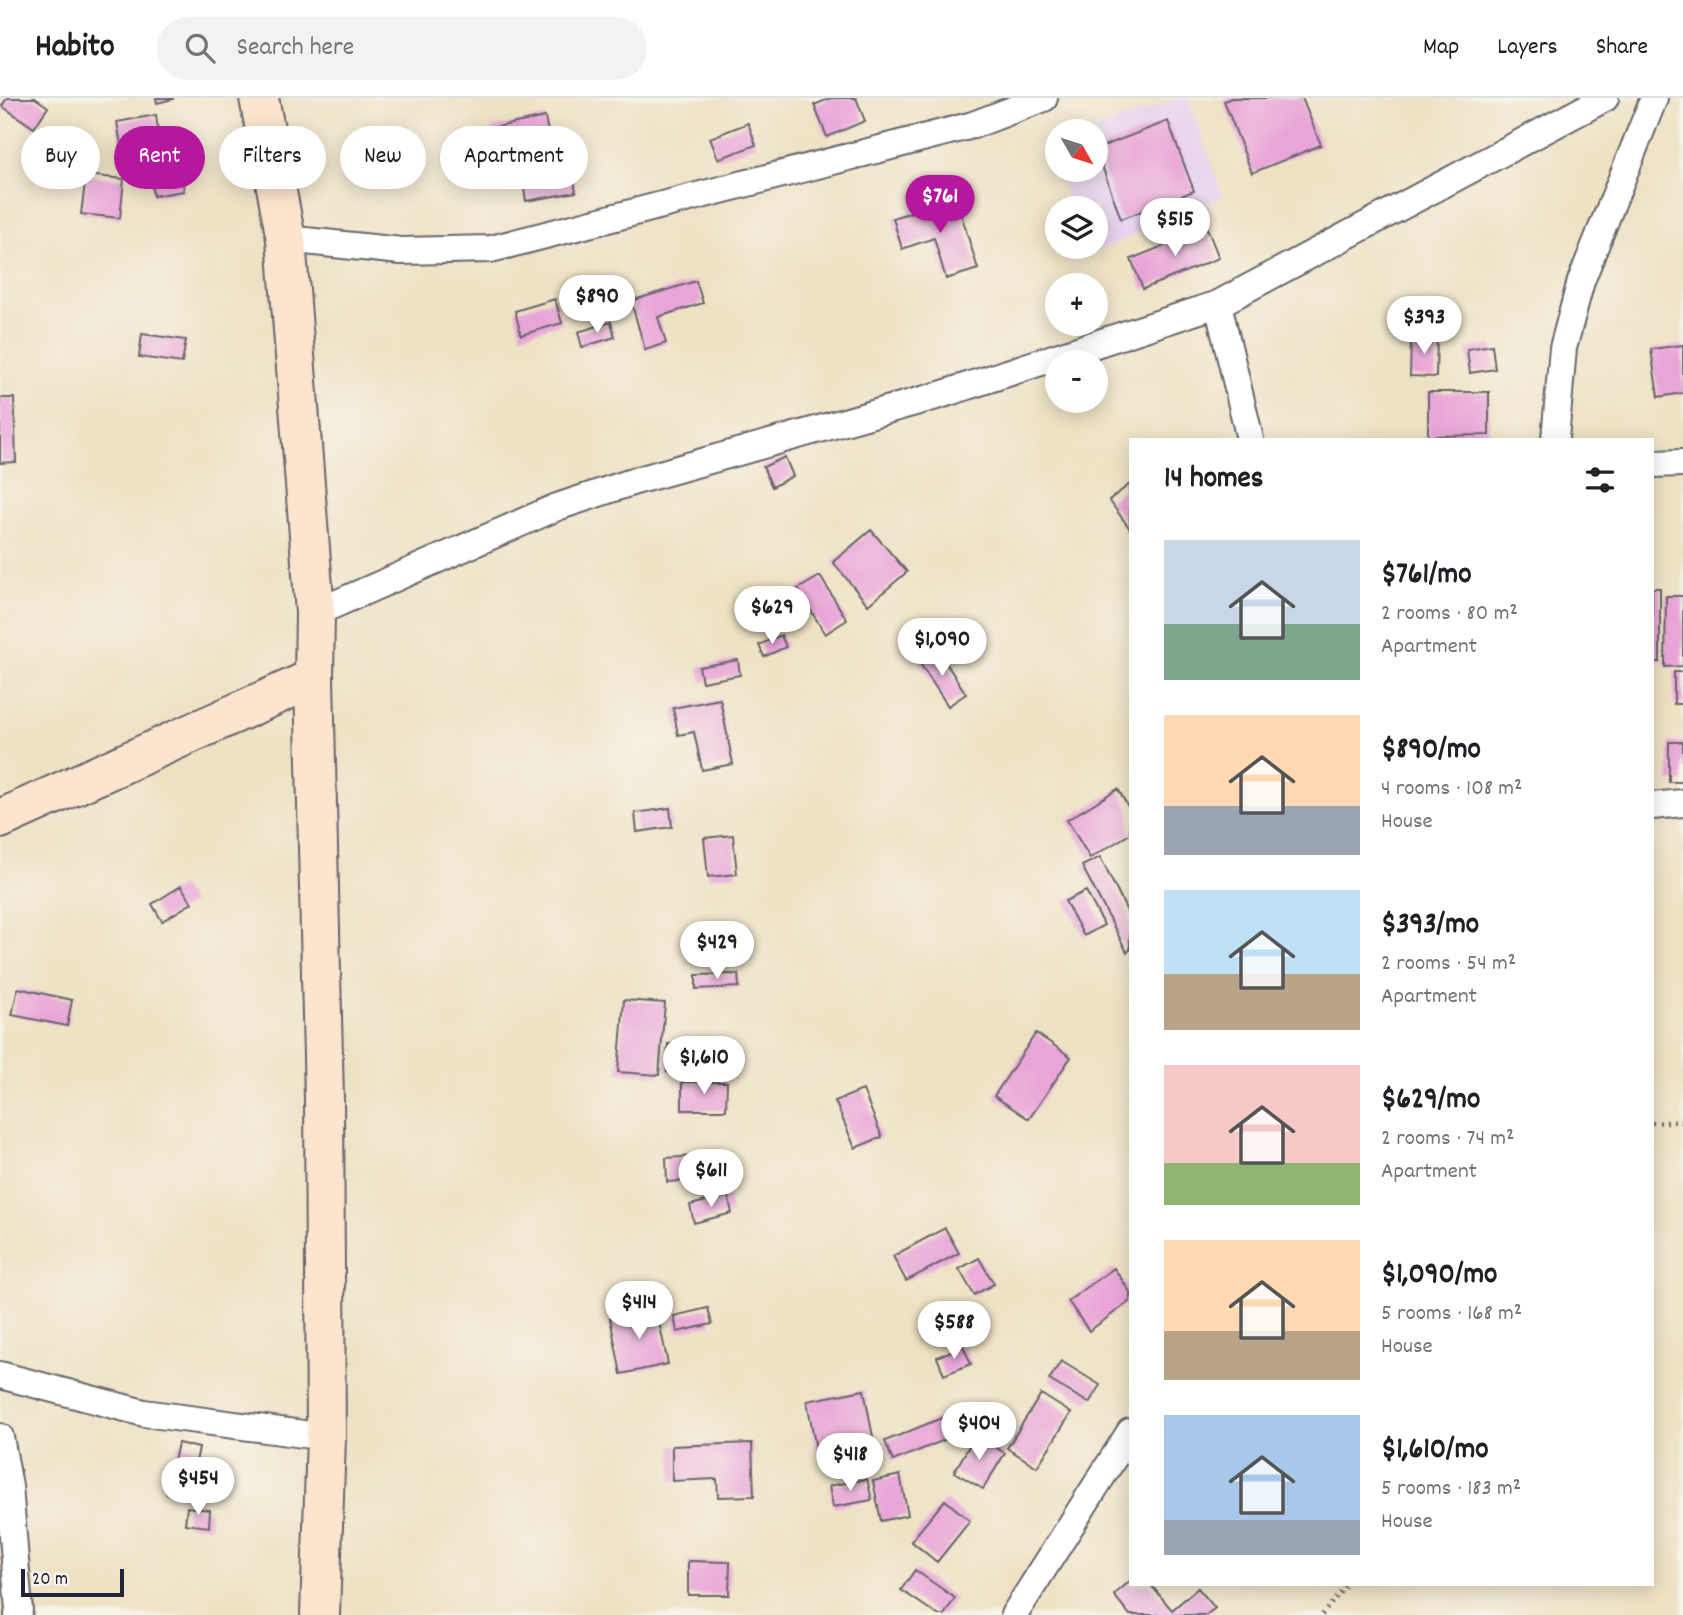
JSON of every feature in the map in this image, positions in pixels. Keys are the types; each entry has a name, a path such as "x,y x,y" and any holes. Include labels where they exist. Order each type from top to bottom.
{"main road":[{"path":"259,98 286,239 315,613 314,678 324,1098 326,1437 320,1615"},
{"path":"0,819 314,678"}],"street":[{"path":"286,239 401,251 491,250 973,125 1044,98"},
{"path":"315,613 557,507 635,481 940,394 1218,304 1605,98"},
{"path":"1555,438 1563,348 1581,281 1654,98"},
{"path":"1218,304 1250,438"},
{"path":"1654,464 1683,463"},
{"path":"1654,806 1683,803"},
{"path":"0,1375 144,1413 326,1437"},
{"path":"1014,1615 1129,1434"},
{"path":"0,1437 9,1486 18,1615"}],"path":[{"path":"1654,1123 1683,1121"},
{"path":"1322,1615 1345,1586"}],"shaded area":[{"path":"1178,98 1188,98 1223,197 1108,246 1108,196 1067,196 1062,182 1108,182 1108,125"}],"building":[{"path":"7,98 35,98 48,107 35,126 31,126 2,106"},
{"path":"156,98 173,98 173,99 157,103"},
{"path":"831,98 856,98 865,121 827,137 814,105"},
{"path":"1231,98 1302,98 1321,145 1252,173 1224,101"},
{"path":"156,115 157,126 118,126 117,122"},
{"path":"545,117 547,126 502,126"},
{"path":"1168,121 1194,191 1121,219 1108,182 1108,144"},
{"path":"748,123 756,145 718,159 710,138"},
{"path":"100,176 114,178 114,189 123,189 120,218 81,214 84,189 100,189"},
{"path":"152,189 184,189 184,191 153,196"},
{"path":"524,189 576,189 576,192 526,201"},
{"path":"956,198 978,269 946,279 934,238 902,249 893,218"},
{"path":"1207,228 1219,258 1143,289 1131,259"},
{"path":"696,281 703,303 658,317 666,343 645,350 631,301"},
{"path":"555,299 562,323 521,335 515,311"},
{"path":"611,322 615,337 582,347 578,332"},
{"path":"142,334 186,340 182,363 139,357"},
{"path":"1411,335 1437,335 1436,377 1410,376"},
{"path":"1492,345 1495,369 1470,373 1467,349"},
{"path":"1683,345 1683,393 1658,397 1651,349"},
{"path":"1428,392 1489,392 1489,435 1428,436"},
{"path":"0,398 14,398 16,462 0,463"},
{"path":"785,457 793,476 772,487 763,467"},
{"path":"1129,485 1129,528 1109,500"},
{"path":"871,530 907,572 868,605 833,562"},
{"path":"820,576 847,620 825,634 798,589"},
{"path":"1654,588 1660,588 1660,662 1654,662"},
{"path":"1666,596 1683,596 1683,666 1665,667"},
{"path":"781,635 786,647 764,657 759,645"},
{"path":"937,649 966,694 948,706 919,662"},
{"path":"738,660 740,675 702,682 699,667"},
{"path":"1674,672 1683,672 1683,704 1674,704"},
{"path":"720,699 733,764 702,770 694,732 678,735 673,708"},
{"path":"1669,742 1683,742 1683,782 1669,782"},
{"path":"1118,789 1129,808 1129,835 1090,858 1067,820"},
{"path":"670,808 672,827 637,832 635,813"},
{"path":"733,835 737,874 708,877 704,838"},
{"path":"1100,857 1129,915 1127,952 1082,866"},
{"path":"181,886 192,903 162,921 152,904"},
{"path":"1086,891 1104,925 1084,936 1065,901"},
{"path":"738,974 739,987 696,989 696,975"},
{"path":"18,988 72,1000 67,1026 12,1015"},
{"path":"624,1000 665,1003 659,1075 618,1072"},
{"path":"1036,1033 1071,1057 1029,1119 994,1096"},
{"path":"668,1044 726,1047 724,1076 667,1072"},
{"path":"682,1082 727,1082 726,1110 682,1110"},
{"path":"863,1090 882,1137 855,1148 835,1101"},
{"path":"728,1154 730,1178 667,1182 666,1158"},
{"path":"728,1196 732,1213 694,1223 690,1205"},
{"path":"945,1228 959,1253 906,1281 893,1256"},
{"path":"979,1258 994,1284 974,1295 959,1269"},
{"path":"1114,1268 1129,1290 1129,1302 1089,1331 1068,1301"},
{"path":"656,1308 668,1364 621,1374 610,1318"},
{"path":"708,1308 712,1324 677,1332 674,1316"},
{"path":"963,1346 971,1364 944,1375 937,1357"},
{"path":"1061,1361 1100,1385 1089,1403 1049,1380"},
{"path":"864,1390 873,1437 816,1449 807,1401"},
{"path":"1041,1394 1071,1413 1037,1467 1007,1448"},
{"path":"944,1417 952,1437 893,1461 885,1441"},
{"path":"975,1436 1005,1453 983,1489 954,1472"},
{"path":"178,1443 199,1448 188,1498 167,1493"},
{"path":"752,1443 754,1496 718,1497 717,1479 672,1481 672,1446"},
{"path":"900,1475 908,1515 881,1521 873,1481"},
{"path":"867,1479 872,1500 833,1507 829,1486"},
{"path":"945,1500 970,1521 937,1562 911,1541"},
{"path":"187,1507 210,1510 209,1527 185,1524"},
{"path":"688,1561 730,1562 729,1595 688,1595"},
{"path":"915,1570 955,1598 944,1615 938,1615 901,1590"},
{"path":"1129,1582 1129,1586 1152,1586 1172,1610 1198,1588 1215,1608 1206,1615 1130,1615 1114,1595"}]}
